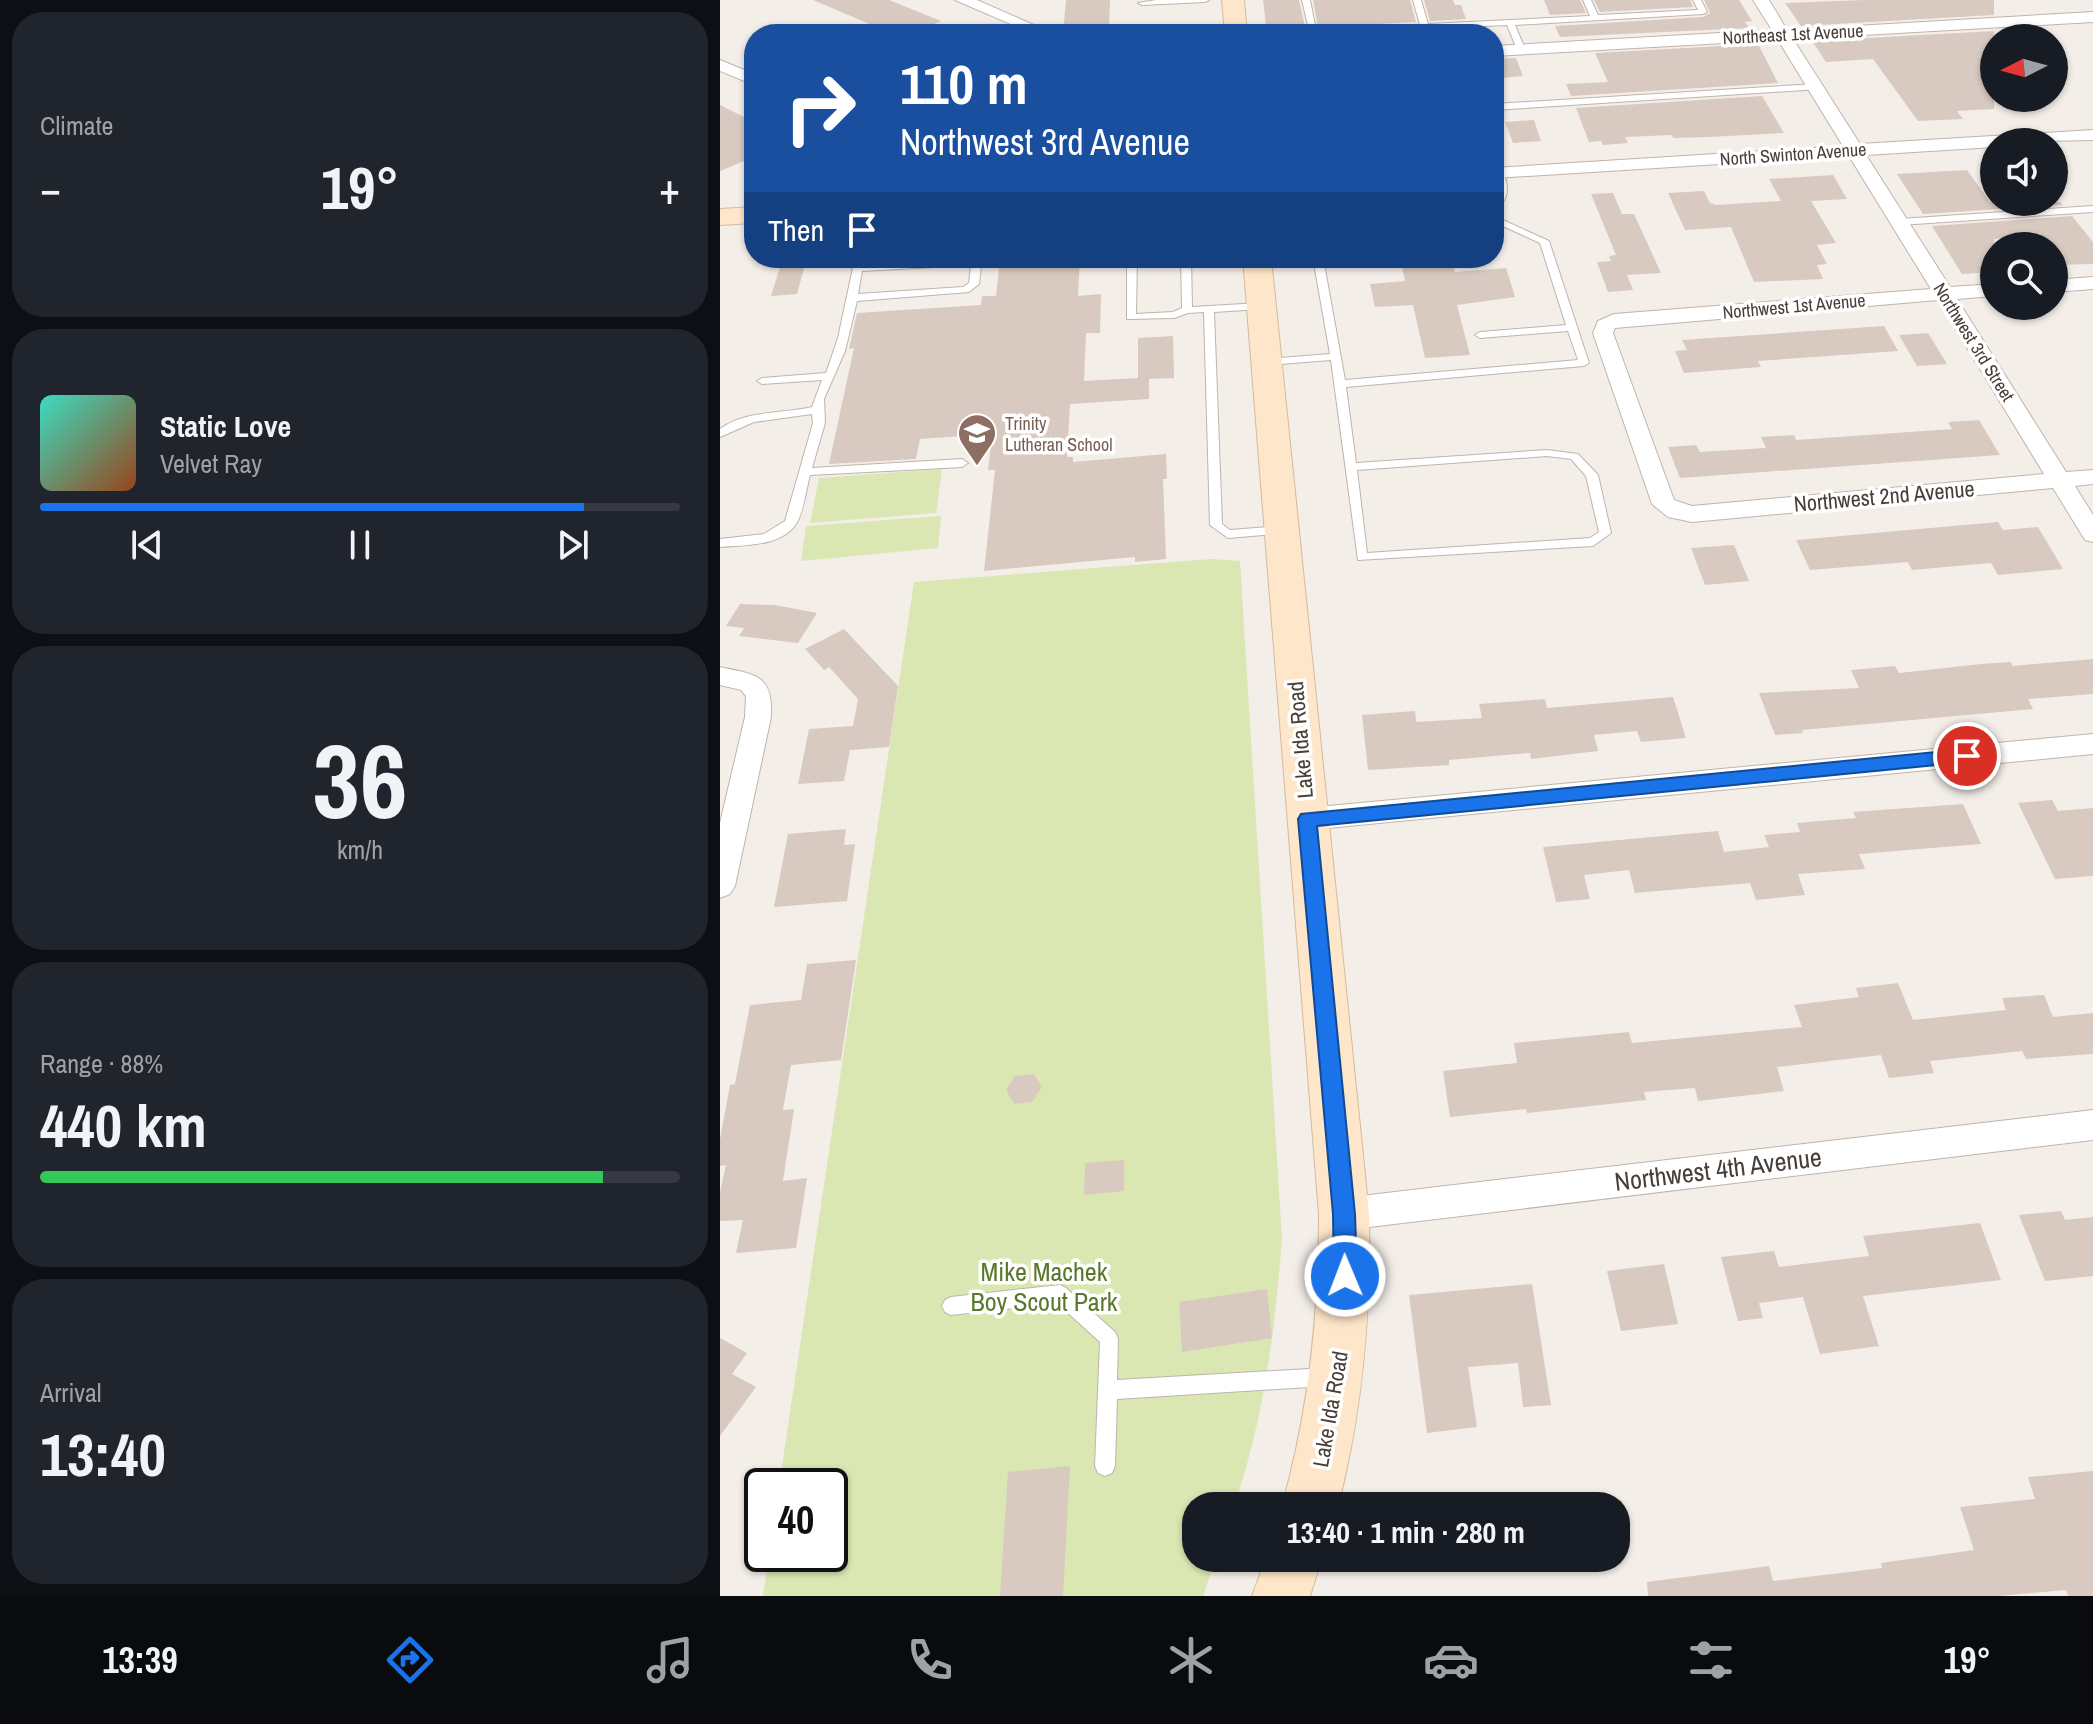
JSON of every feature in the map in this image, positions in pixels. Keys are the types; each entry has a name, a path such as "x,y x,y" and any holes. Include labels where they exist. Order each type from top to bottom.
{"street":[{"path":"963,0 1025,24"},
{"path":"1233,0 1235,24"},
{"name":"Northwest 3rd Street","path":"1761,0 2093,534"},
{"name":"Northeast 1st Avenue","path":"1504,50 2093,17"},
{"path":"720,65 744,76"},
{"name":"North Swinton Avenue","path":"1504,172 2093,135"},
{"path":"720,217 744,216"},
{"name":"Lake Ida Road","path":"1258,268 1344,1214 1344,1328 1339,1377 1313,1492"},
{"path":"2068,285 2093,283"},
{"name":"Northwest 1st Avenue","path":"1676,512 1664,504 1603,333 1605,325 1614,320 1980,291"},
{"name":"Northwest 2nd Avenue","path":"1676,512 1692,514 2093,477"},
{"path":"720,676 750,683 759,694 758,717 720,886"},
{"path":"1307,819 2093,744"},
{"name":"Northwest 4th Avenue","path":"1344,1214 2093,1125"},
{"path":"1281,1596 1289,1572"}],"lane":[{"path":"1142,3 1205,0"},
{"path":"1306,0 1311,24"},
{"path":"1417,0 1424,24"},
{"path":"1587,0 1595,17"},
{"path":"1476,24 1703,12 1697,0"},
{"path":"1510,22 1521,49"},
{"path":"1504,106 1816,87"},
{"path":"1900,222 2093,209"},
{"path":"1340,384 1584,363 1544,241 1504,223"},
{"path":"720,543 767,539 786,529 791,522 819,423 815,410 821,388 835,365 858,268"},
{"path":"850,298 965,290 974,284 976,268"},
{"path":"1132,268 1131,317 1261,306"},
{"path":"1186,268 1187,310"},
{"path":"1320,268 1340,384 1350,467 1362,557 1593,542 1605,533 1592,475 1574,456 1547,453 1350,467"},
{"path":"1209,308 1216,525 1228,534 1281,530"},
{"path":"1480,335 1572,328"},
{"path":"1266,362 1335,357"},
{"path":"762,381 828,376"},
{"path":"720,434 745,421 794,416 815,410"},
{"path":"805,472 962,463"},
{"path":"951,1306 1060,1294 1109,1338 1105,1466"},
{"path":"1108,1390 1339,1377"}],"green space":[{"path":"942,469 936,513 810,523 819,478"},
{"path":"941,516 938,548 801,561 806,526"},
{"name":"Mike Machek Boy Scout Park","path":"1211,559 1240,561 1282,1239 1267,1374 1238,1492 1182,1492 1182,1572 1211,1572 1203,1596 763,1596 766,1572 848,1572 848,1468 782,1468 914,582"}],"building":[{"path":"813,0 889,0 941,21 934,24 869,24"},
{"path":"1066,0 1110,0 1109,24 1064,24"},
{"path":"1263,0 1299,0 1304,24 1266,24"},
{"path":"1313,0 1410,0 1416,22 1377,24 1317,24"},
{"path":"1424,0 1453,0 1455,5 1461,5 1466,19 1430,21"},
{"path":"1544,0 1580,0 1586,13 1550,15"},
{"path":"1594,0 1690,0 1693,7 1600,12"},
{"path":"1704,0 1739,0 1752,21 1745,22 1749,28 1560,37 1555,26 1703,17 1710,13"},
{"path":"1994,0 1994,15 1801,26 1785,3"},
{"path":"1980,32 1980,110 1957,111 1963,119 1918,121 1873,59 1826,62 1812,41"},
{"path":"1758,44 1778,83 1571,96 1566,84 1608,82 1595,53"},
{"path":"1516,58 1523,76 1504,78 1504,59"},
{"path":"1762,96 1784,133 1625,137 1628,143 1603,145 1601,141 1589,142 1576,108"},
{"path":"720,105 744,117 744,161 720,171"},
{"path":"1534,120 1541,141 1513,143 1505,122"},
{"path":"1967,170 1980,188 1980,210 1923,214 1897,174"},
{"path":"1833,175 1847,199 1811,201 1836,243 1817,245 1827,264 1817,265 1823,279 1754,282 1731,227 1685,230 1668,193 1704,191 1710,203 1716,205 1781,201 1769,179"},
{"path":"1613,193 1622,214 1634,214 1661,273 1627,275 1633,290 1608,292 1597,262 1611,261 1609,256 1616,255 1591,194"},
{"path":"2072,216 2093,242 2093,264 2068,265 2068,232 1980,232 1980,273 1962,274 1932,226"},
{"path":"780,268 804,268 797,294 771,296"},
{"path":"999,268 1079,268 1078,296 1101,294 1100,333 1086,333 1084,381 1138,378 1138,338 1173,336 1174,378 1149,379 1149,399 1070,404 1067,457 1073,457 1073,462 1166,454 1167,479 1163,479 1166,559 1135,562 1135,557 984,571 995,470 988,470 992,434 920,439 916,459 829,464 854,348 849,349 857,313 981,305 982,296 996,296"},
{"path":"1402,268 1454,268 1455,272 1506,268 1515,297 1457,305 1470,355 1425,358 1413,305 1375,307 1370,284 1405,281"},
{"path":"1884,326 1898,351 1758,361 1761,367 1684,373 1675,351 1687,350 1682,340"},
{"path":"1928,333 1947,364 1917,366 1899,335"},
{"path":"1979,420 2000,455 1680,478 1668,447 1696,445 1700,452 1766,448 1761,437 1794,435 1796,440 1952,429 1948,422"},
{"path":"1998,522 2003,530 2038,527 2063,569 1998,575 1991,563 1912,570 1908,562 1810,570 1796,540"},
{"path":"1734,545 1749,581 1705,585 1691,548"},
{"path":"740,604 775,605 817,613 798,643 739,636 744,628 726,626"},
{"path":"844,629 898,686 889,747 850,750 844,781 798,784 809,729 853,726 858,699 829,667 824,670 805,649"},
{"path":"2093,659 2093,694 2028,699 2033,709 1802,730 1803,733 1775,735 1759,693 1859,688 1851,670 1895,666 1899,673 1981,664 2011,662 2012,666"},
{"path":"1673,697 1686,738 1641,742 1637,731 1594,735 1598,751 1531,759 1530,753 1449,760 1449,765 1368,770 1362,715 1415,711 1416,722 1482,718 1479,704 1545,699 1547,708"},
{"path":"2052,800 2058,811 2093,808 2093,876 2055,879 2018,803"},
{"path":"1963,804 1981,844 1859,854 1865,869 1798,874 1805,895 1756,900 1750,883 1635,893 1629,870 1584,875 1590,899 1556,902 1543,847 1718,831 1724,852 1769,847 1764,835 1800,832 1797,823 1856,818 1853,812"},
{"path":"846,829 844,845 855,844 847,901 774,907 788,834"},
{"path":"856,960 841,1060 791,1065 783,1110 794,1109 783,1181 807,1178 796,1248 736,1253 743,1220 720,1221 720,1192 726,1165 720,1166 720,1139 730,1085 735,1084 750,1005 801,1000 807,964"},
{"path":"1898,983 1913,1020 2006,1010 2002,998 2044,995 2053,1017 2093,1013 2093,1054 2026,1059 2022,1051 1930,1061 1934,1073 1889,1078 1881,1055 1777,1067 1784,1091 1698,1101 1695,1088 1644,1092 1646,1100 1527,1113 1526,1109 1450,1117 1443,1071 1517,1063 1514,1043 1629,1032 1632,1043 1802,1027 1794,1005 1859,997 1856,988"},
{"path":"1034,1074 1042,1087 1032,1102 1014,1104 1006,1090 1015,1076"},
{"path":"1124,1160 1124,1191 1084,1195 1085,1163"},
{"path":"2061,1211 2065,1220 2093,1217 2093,1276 2045,1281 2019,1215"},
{"path":"1980,1223 2001,1280 1863,1296 1879,1346 1820,1354 1803,1297 1759,1303 1763,1318 1738,1321 1721,1257 1774,1251 1779,1267 1869,1256 1863,1236"},
{"path":"1664,1264 1678,1324 1621,1331 1607,1271"},
{"path":"1532,1284 1551,1405 1523,1407 1518,1363 1468,1367 1477,1427 1427,1433 1409,1295"},
{"path":"1267,1289 1272,1338 1182,1352 1179,1302"},
{"path":"720,1338 747,1353 732,1374 756,1387 720,1436"},
{"path":"1070,1466 1063,1596 1000,1596 1008,1472"},
{"path":"2093,1471 2093,1596 2068,1596 2066,1590 1999,1596 1648,1596 1647,1582 1769,1566 1773,1581 1882,1568 1881,1563 1974,1550 1960,1507 2035,1499 2028,1477"}],"place":[{"name":"Trinity Lutheran School","path":"977,467"}],"route":[{"path":"1345,1276 1344,1214 1307,819 1967,756"}]}
